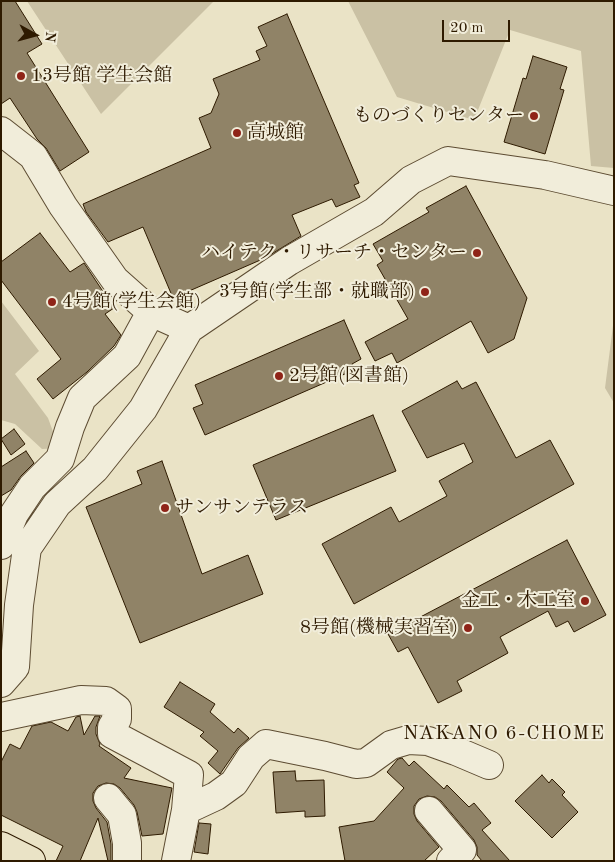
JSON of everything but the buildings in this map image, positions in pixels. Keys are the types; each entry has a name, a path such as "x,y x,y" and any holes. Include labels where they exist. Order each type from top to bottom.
{"main road":[{"path":"1,846 31,861"}],"street":[{"path":"1,131 33,156 63,206 115,280 151,312 189,329"},
{"path":"1,683 16,667 19,605 27,548 57,504 95,469 142,409 189,329 289,261 374,212 411,180 448,161 545,175 614,191"},
{"path":"1,545 14,514 32,488 60,459 70,426 82,398 128,356 151,312"},
{"path":"1,717 81,700 106,701 117,709 117,719 112,727 112,734 189,775 186,810 176,861"},
{"path":"186,810 216,796 234,783 251,757 266,744 356,764 366,763 391,745 408,740 428,741 489,765"},
{"path":"108,798 122,815 128,843 127,861"},
{"path":"428,811 462,850 451,861"}],"shaded area":[{"path":"27,1 214,1 101,114"},
{"path":"348,1 614,1 614,168 591,166 581,51 510,30 474,120 397,97"},
{"path":"1,301 39,351 15,374 48,418 59,448 42,449 15,424 1,420"},
{"path":"614,318 614,403 605,388"}],"place":[{"name":"13号館 学生会館","path":"21,76"},
{"name":"ものづくりセンター","path":"534,116"},
{"name":"高城館","path":"237,133"},
{"name":"ハイテク・リサーチ・センター","path":"477,253"},
{"name":"3号館(学生部・就職部)","path":"425,292"},
{"name":"4号館(学生会館)","path":"52,302"},
{"name":"2号館(図書館)","path":"279,376"},
{"name":"サンサンテラス","path":"165,508"},
{"name":"金工・木工室","path":"585,601"},
{"name":"8号館(機械実習室)","path":"468,628"}],"district":[{"name":"NAKANO 6-CHOME","path":"504,734"}]}
